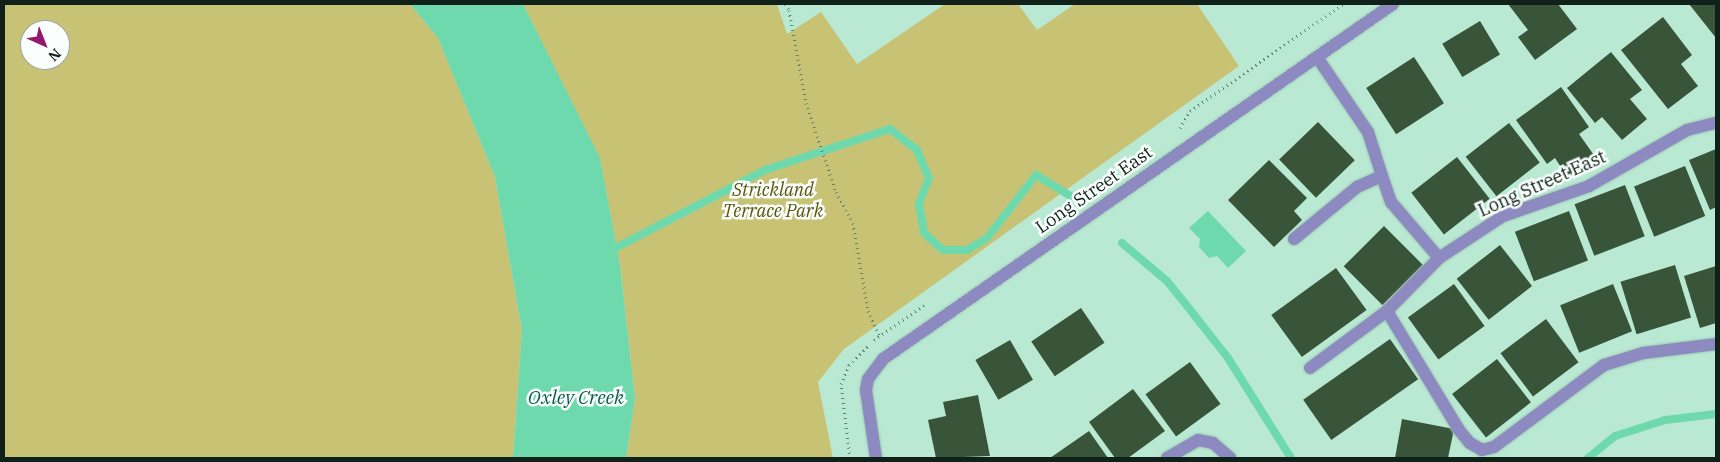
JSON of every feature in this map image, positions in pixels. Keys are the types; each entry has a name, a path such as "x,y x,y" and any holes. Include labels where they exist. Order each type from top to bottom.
{"street":[{"name":"Long Street East","path":"876,458 866,390 874,368 888,348 1393,4"},
{"path":"1317,57 1368,132 1392,202 1439,258"},
{"name":"Long Street East","path":"1310,368 1387,312 1439,258 1503,216 1589,186 1687,130 1716,123"},
{"path":"1294,239 1357,187 1382,176"},
{"path":"1387,312 1459,430 1470,443 1482,450 1494,447 1604,365 1643,353 1716,344"},
{"path":"1166,458 1198,440 1213,443 1230,458"}],"path":[{"path":"785,4 789,10 806,103 836,192 853,223 872,324 888,348"}],"green space":[{"path":"4,4 410,4 438,38 495,177 522,330 513,458 4,458"},
{"name":"Strickland Terrace Park","path":"523,4 777,4 787,34 821,12 857,64 945,4 1018,4 1037,30 1075,4 1197,4 1239,66 844,349 818,382 833,458 626,458 635,399 620,265 600,159"}],"water":[{"name":"Oxley Creek","path":"410,4 523,4 600,158 620,265 635,399 626,458 513,458 522,330 495,177 438,38"},
{"path":"1208,211 1246,251 1228,268 1217,256 1209,258 1199,247 1200,239 1189,228"}],"building":[{"path":"1508,4 1558,4 1577,29 1535,60 1518,37 1528,30"},
{"path":"1689,4 1716,4 1716,38"},
{"path":"1663,17 1692,55 1681,64 1698,86 1668,109 1621,50"},
{"path":"1480,21 1500,54 1462,77 1442,44"},
{"path":"1611,52 1642,90 1630,99 1647,119 1622,140 1602,117 1595,123 1567,88"},
{"path":"1414,57 1444,103 1396,134 1366,88"},
{"path":"1561,87 1589,127 1579,134 1596,158 1568,178 1555,158 1547,164 1516,120"},
{"path":"1318,122 1355,160 1316,198 1279,160"},
{"path":"1509,123 1540,162 1496,196 1466,157"},
{"path":"1716,149 1716,207 1710,210 1689,160"},
{"path":"1457,157 1490,199 1444,234 1411,193"},
{"path":"1269,160 1307,198 1294,211 1302,220 1274,247 1228,200"},
{"path":"1685,166 1705,216 1654,237 1634,187"},
{"path":"1625,185 1645,236 1594,256 1575,204"},
{"path":"1569,211 1588,260 1534,281 1515,232"},
{"path":"1384,226 1423,265 1383,305 1344,266"},
{"path":"1500,245 1532,286 1489,320 1457,279"},
{"path":"1675,265 1691,318 1637,334 1620,282"},
{"path":"1716,266 1716,323 1700,328 1684,276"},
{"path":"1336,268 1367,310 1302,357 1271,315"},
{"path":"1454,284 1485,326 1438,360 1408,318"},
{"path":"1613,284 1632,331 1579,353 1560,305"},
{"path":"1081,308 1104,343 1055,376 1031,342"},
{"path":"1546,319 1578,362 1533,396 1500,353"},
{"path":"1390,339 1418,379 1331,440 1303,400"},
{"path":"1010,340 1033,380 998,400 975,360"},
{"path":"1497,359 1531,402 1486,437 1452,394"},
{"path":"1190,362 1221,404 1176,436 1146,394"},
{"path":"1133,389 1165,431 1128,458 1115,458 1089,422"},
{"path":"978,395 990,456 936,458 928,420 946,416 943,402"},
{"path":"1402,419 1454,429 1448,458 1395,458"},
{"path":"1089,431 1108,458 1050,458"}],"waterway":[{"path":"608,252 765,170 890,129 917,150 929,178 919,204 924,233 943,250 967,250 987,238 1036,175 1072,197"},
{"path":"1122,243 1167,281 1195,316 1228,358 1291,458"},
{"path":"1588,458 1615,436 1665,420 1716,414"}]}
